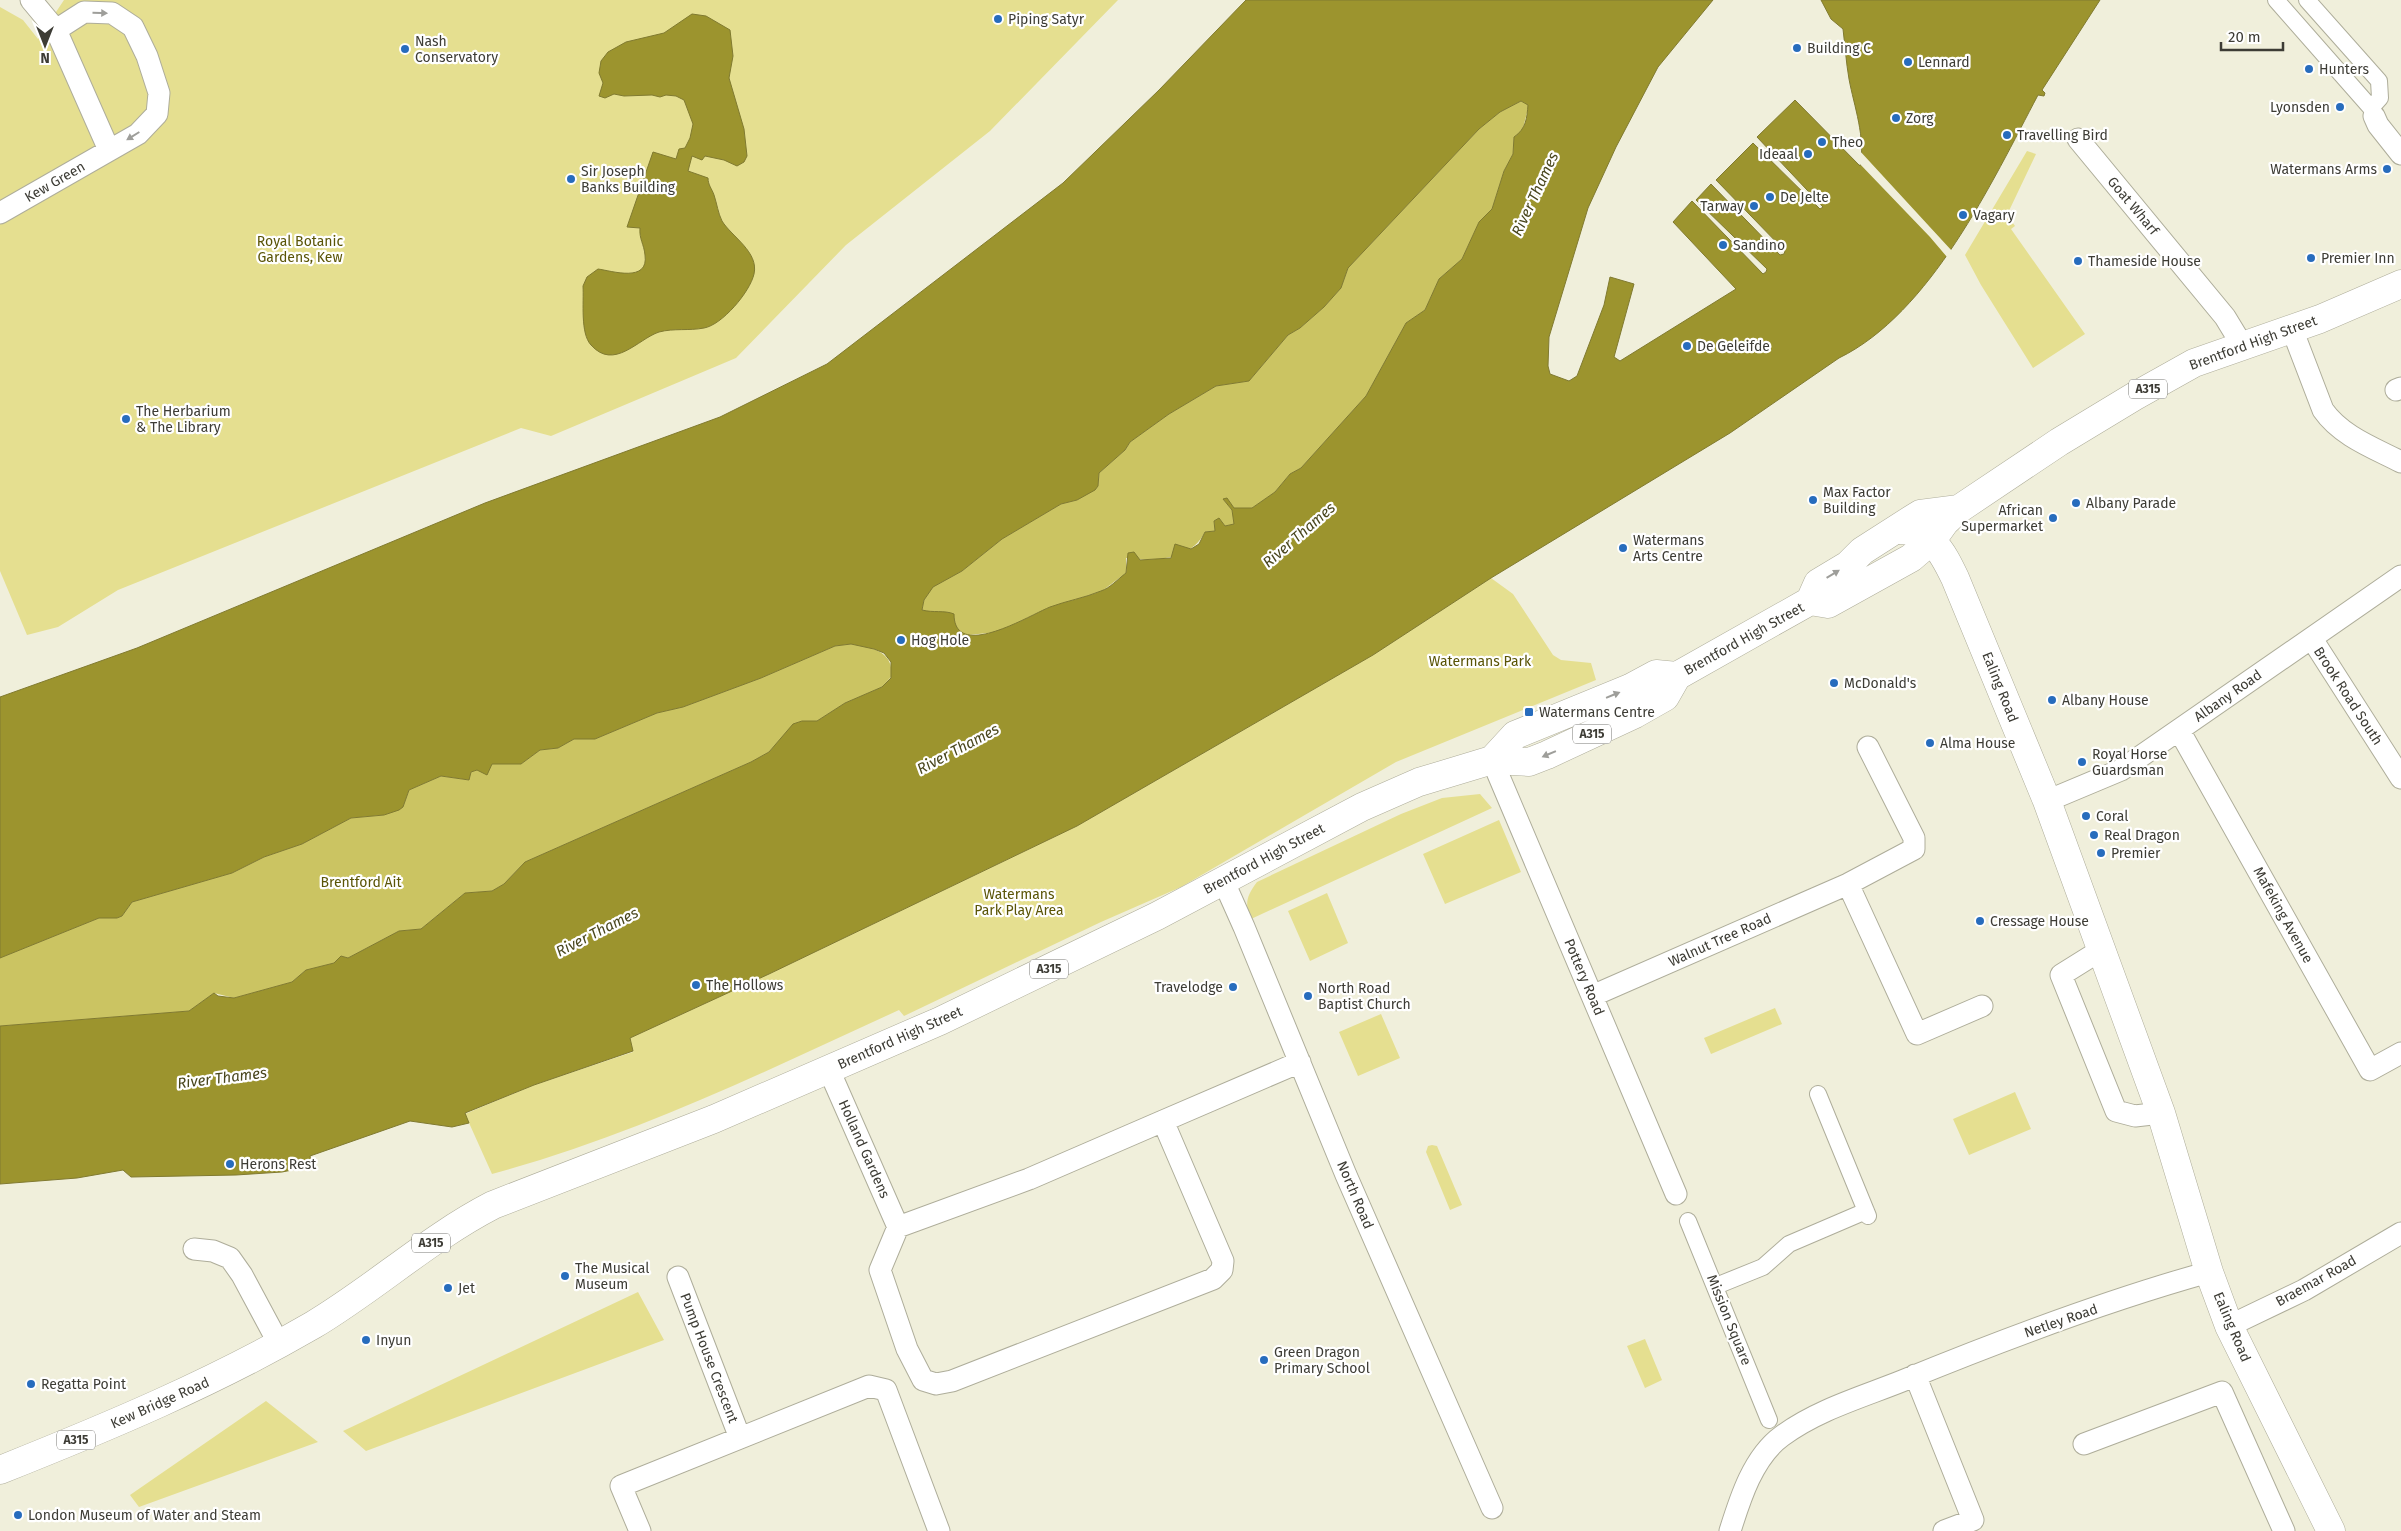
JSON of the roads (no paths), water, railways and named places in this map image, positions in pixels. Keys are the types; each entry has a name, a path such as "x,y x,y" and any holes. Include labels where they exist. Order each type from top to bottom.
{"main road":[{"name":"Brentford High Street","path":"1810,601 1828,604 1910,558 1932,540 1940,528 1959,509 2059,442 2194,363 2292,329 2401,284"},
{"name":"Brentford High Street","path":"315,1324 464,1220 493,1205 714,1119 829,1070 1040,974 1362,807 1427,780 1492,760 1529,762 1635,714 1664,698 1677,676 1810,601 1818,583 1848,565 1862,551 1920,514 1959,509"},
{"path":"1897,530 1909,529 1932,540"},
{"name":"Ealing Road","path":"1932,540 1946,560 1955,578 2047,801 2161,1113 2209,1272 2229,1326 2330,1531"},
{"name":"Kew Bridge Road","path":"0,1470 152,1408 228,1372 315,1324"}],"street":[{"path":"31,0 56,30 109,150"},
{"path":"2276,0 2372,112 2378,125 2401,154"},
{"path":"2308,0 2380,81 2380,98 2372,112"},
{"name":"Kew Green","path":"0,214 138,134 157,114 159,93 147,56 133,27 112,13 84,12 56,30"},
{"name":"Goat Wharf","path":"2078,139 2225,317 2242,345"},
{"path":"2292,329 2323,410 2330,419 2353,437 2401,462"},
{"name":"Albany Road","path":"2047,801 2121,770 2401,576"},
{"name":"Brook Road South","path":"2312,639 2401,776"},
{"name":"Mafeking Avenue","path":"2179,730 2370,1070 2401,1053"},
{"name":"Walnut Tree Road","path":"1592,996 1848,884 1914,849 1914,838 1868,747"},
{"name":"Pottery Road","path":"1492,760 1676,1194"},
{"name":"North Road","path":"1223,880 1346,1175 1492,1508"},
{"path":"1848,884 1917,1034 1982,1006"},
{"path":"2101,950 2061,975 2116,1111 2135,1116 2161,1113"},
{"path":"1163,1121 1223,1261 1222,1270 1213,1279 952,1381 936,1384 923,1380 911,1357 880,1270 898,1227 1029,1179 1163,1121 1300,1062"},
{"name":"Holland Gardens","path":"829,1070 898,1227"},
{"path":"1716,1286 1763,1267 1789,1244 1867,1214 1818,1094"},
{"name":"Mission Square","path":"1688,1221 1769,1420"},
{"name":"Braemar Road","path":"2229,1326 2304,1290 2401,1233"},
{"path":"194,1249 213,1251 230,1258 242,1275 278,1344"},
{"name":"Netley Road","path":"1730,1531 1739,1504 1760,1458 1782,1436 1827,1411 2025,1332 2209,1272"},
{"name":"Pump House Crescent","path":"678,1277 740,1438"},
{"path":"1915,1375 1973,1520 1944,1531"},
{"name":"Pump House Crescent","path":"640,1531 621,1486 869,1386 886,1390 939,1531"},
{"path":"2084,1444 2222,1392 2284,1531"}],"water":[{"name":"River Thames","path":"1246,0 1713,0 1658,67 1616,147 1588,208 1549,337 1548,366 1550,374 1569,381 1577,376 1604,305 1610,277 1634,284 1614,357 1620,361 1736,289 1673,222 1692,201 1763,274 1766,272 1767,269 1696,200 1711,184 1780,255 1784,254 1785,251 1716,180 1753,143 1820,209 1823,207 1757,137 1795,100 1860,166 1862,144 1849,79 1843,29 1831,19 1821,0 2100,0 2042,90 2045,93 2044,96 2038,95 1979,205 1956,242 1930,278 1902,310 1872,337 1730,433 1491,578 1373,655 1077,826 769,974 630,1038 633,1051 534,1085 465,1113 469,1123 452,1127 410,1121 310,1156 312,1166 282,1172 131,1177 123,1170 77,1178 0,1184 0,1026 189,1011 214,993 218,996 234,998 292,982 306,970 334,963 341,956 348,958 399,931 421,929 465,893 492,891 504,884 525,862 751,762 769,752 793,724 802,721 817,721 845,703 882,687 891,678 891,662 884,653 874,649 851,644 835,646 761,678 683,707 657,713 595,739 574,739 558,748 540,750 521,764 492,764 487,775 477,770 471,772 469,780 441,776 409,790 403,807 399,810 384,815 351,818 302,844 264,857 232,873 132,902 122,916 117,918 99,918 0,958 0,697 137,648 485,503 720,417 827,364 1063,183 1159,90","holes":["1521,101 1528,105 1525,123 1514,137 1513,154 1504,171 1492,209 1479,222 1462,259 1439,279 1425,310 1406,323 1366,396 1301,468 1290,474 1275,492 1252,508 1234,508 1227,498 1223,499 1232,510 1234,524 1225,526 1219,518 1214,521 1215,531 1205,532 1199,544 1191,549 1175,544 1171,558 1140,560 1134,552 1128,553 1126,573 1108,588 1050,607 994,632 979,635 966,634 957,628 954,614 922,610 924,600 933,587 962,571 1002,539 1061,504 1077,500 1095,490 1098,486 1099,473 1125,450 1130,442 1169,414 1216,386 1249,381 1288,335 1300,328 1324,307 1341,288 1348,268 1479,129 1500,112"]},
{"path":"692,14 706,16 730,30 733,56 729,78 744,129 747,156 744,162 737,166 724,160 705,156 702,160 692,156 688,171 708,178 719,215 726,227 749,252 753,259 754,274 747,290 734,307 711,326 659,332 626,351 608,355 591,345 585,333 583,286 587,277 598,269 628,273 636,272 645,264 640,228 627,227 653,152 676,159 679,149 685,148 690,138 693,124 684,100 676,96 624,96 614,94 605,98 599,96 603,83 599,73 601,61 608,52 626,42 664,33"}],"place":[{"name":"Piping Satyr","path":"998,19"},
{"name":"Building C","path":"1797,48"},
{"name":"Nash Conservatory","path":"405,49"},
{"name":"Lennard","path":"1908,62"},
{"name":"Hunters","path":"2309,69"},
{"name":"Lyonsden","path":"2340,107"},
{"name":"Zorg","path":"1896,118"},
{"name":"Travelling Bird","path":"2007,135"},
{"name":"Theo","path":"1822,142"},
{"name":"Ideaal","path":"1808,154"},
{"name":"Watermans Arms","path":"2387,169"},
{"name":"Sir Joseph Banks Building","path":"571,179"},
{"name":"De Jelte","path":"1770,197"},
{"name":"Tarway","path":"1754,206"},
{"name":"Vagary","path":"1963,215"},
{"name":"Sandino","path":"1723,245"},
{"name":"Premier Inn","path":"2311,258"},
{"name":"Thameside House","path":"2078,261"},
{"name":"De Geleifde","path":"1687,346"},
{"name":"The Herbarium & The Library","path":"126,419"},
{"name":"Max Factor Building","path":"1813,500"},
{"name":"Albany Parade","path":"2076,503"},
{"name":"African Supermarket","path":"2053,518"},
{"name":"Watermans Arts Centre","path":"1623,548"},
{"name":"Hog Hole","path":"901,640"},
{"name":"McDonald's","path":"1834,683"},
{"name":"Albany House","path":"2052,700"},
{"name":"Watermans Centre","path":"1529,712"},
{"name":"Alma House","path":"1930,743"},
{"name":"Royal Horse Guardsman","path":"2082,762"},
{"name":"Coral","path":"2086,816"},
{"name":"Real Dragon","path":"2094,835"},
{"name":"Premier","path":"2101,853"},
{"name":"Cressage House","path":"1980,921"},
{"name":"The Hollows","path":"696,985"},
{"name":"Travelodge","path":"1233,987"},
{"name":"North Road Baptist Church","path":"1308,996"},
{"name":"Herons Rest","path":"230,1164"},
{"name":"The Musical Museum","path":"565,1276"},
{"name":"Jet","path":"448,1288"},
{"name":"Inyun","path":"366,1340"},
{"name":"Green Dragon Primary School","path":"1264,1360"},
{"name":"Regatta Point","path":"31,1384"},
{"name":"London Museum of Water and Steam","path":"18,1515"}],"park label":[{"name":"Royal Botanic Gardens, Kew","path":"300,250"},
{"name":"Watermans Park","path":"1480,661"},
{"name":"Brentford Ait","path":"361,882"},
{"name":"Watermans Park Play Area","path":"1019,902"}]}
